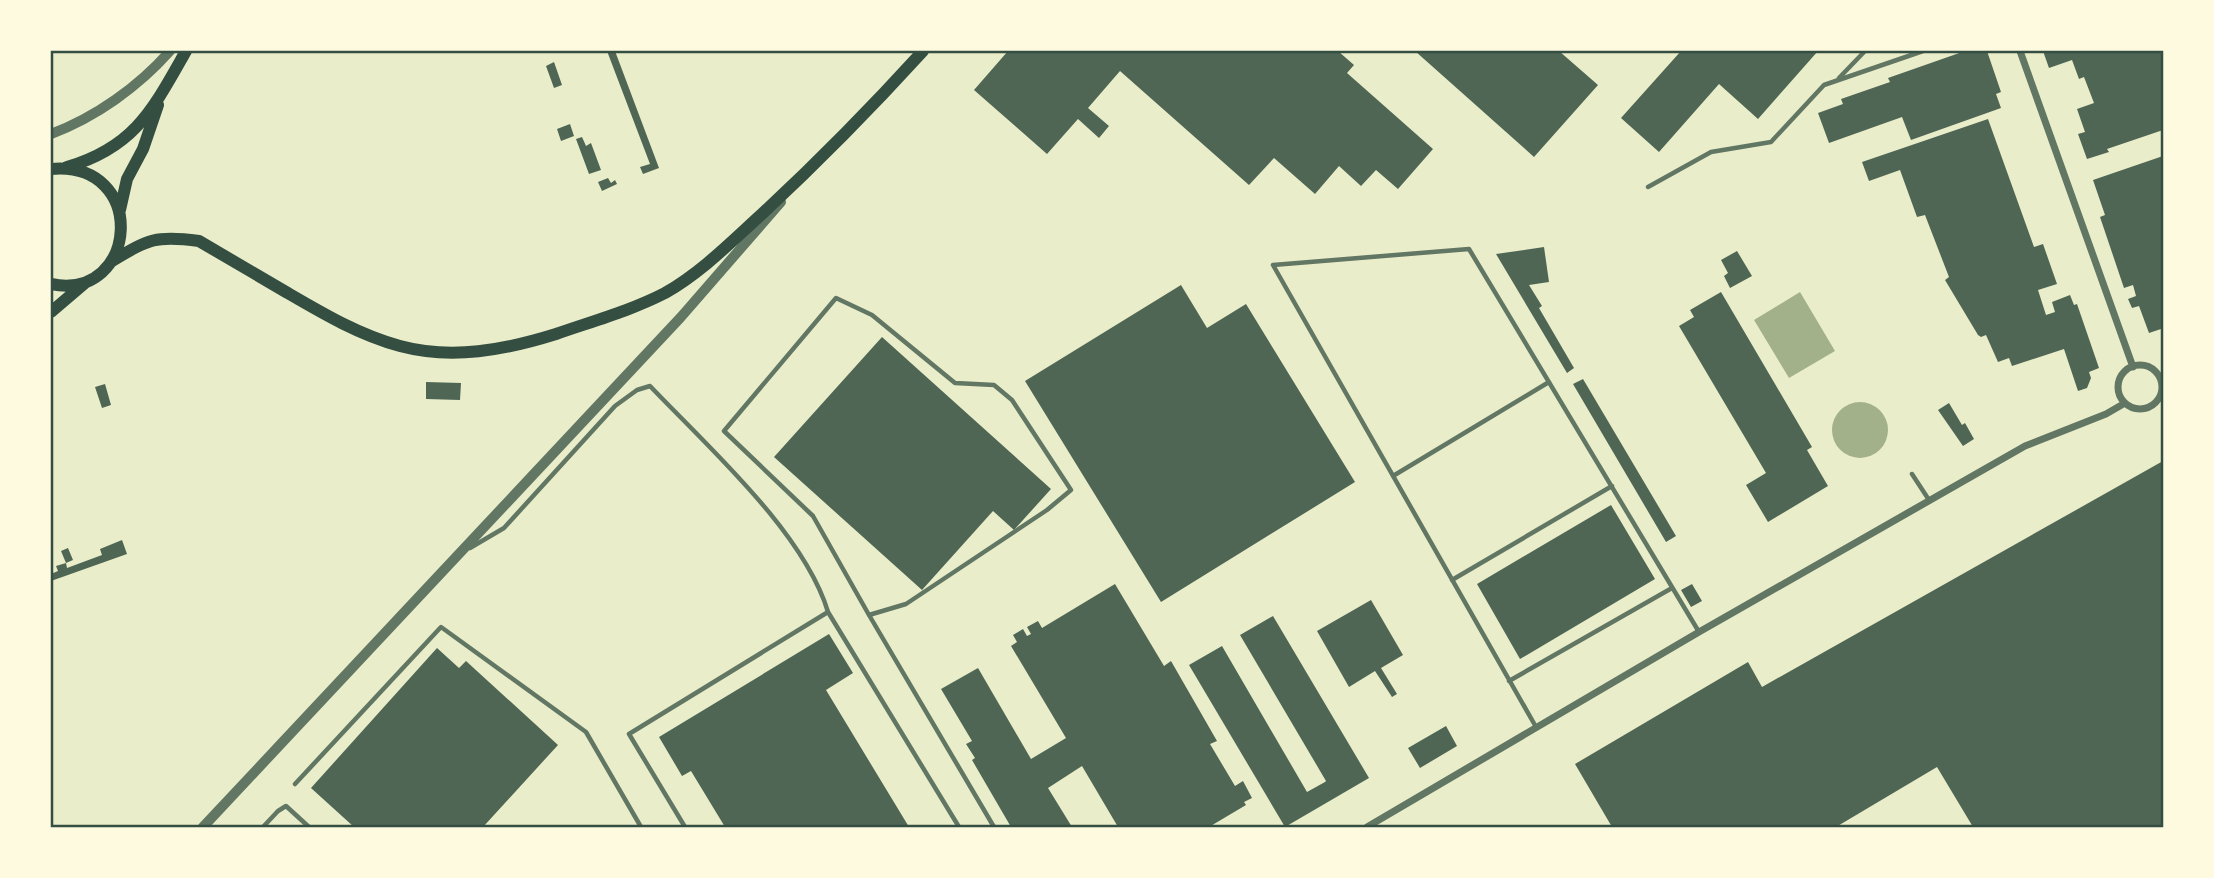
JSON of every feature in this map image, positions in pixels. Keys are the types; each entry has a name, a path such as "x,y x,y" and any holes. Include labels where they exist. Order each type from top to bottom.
{"main road":[{"path":"51,169 67,167 105,153 121,142 161,94 186,51"},
{"path":"112,261 142,243 169,237 199,241 364,335 401,346 444,354 467,353 537,340 632,309 667,292 733,242 876,103 923,51"},
{"path":"51,312 106,269 112,261 122,236 120,210 127,178 143,149 161,94"},
{"path":"67,167 90,174 109,189 120,210"},
{"path":"51,284 64,287 88,281"}],"street":[{"path":"2020,51 2133,367"},
{"path":"51,134 105,106 140,82 164,53"},
{"path":"203,827 681,317 813,166"},
{"path":"2140,365 2154,370 2159,376 2162,391 2159,399 2146,409 2138,409 2125,403 2118,390 2126,370 2140,365"},
{"path":"1367,827 1699,632 2025,446 2106,414 2125,403"}],"lane":[{"path":"1838,80 1865,51"},
{"path":"1648,187 1711,152 1771,142 1824,85 1923,51"},
{"path":"1536,727 1273,265 1469,248 1699,632"},
{"path":"869,615 906,604 1047,510 1071,490 1012,400 994,385 955,383 872,315 836,298 724,431 813,516 869,615 994,827"},
{"path":"1393,476 1549,382"},
{"path":"460,554 504,528 615,407 637,390 650,386 764,506 795,548 821,589 828,612 959,827"},
{"path":"1912,474 1929,501"},
{"path":"1452,580 1612,486"},
{"path":"1509,681 1672,588"},
{"path":"685,827 629,734 828,612"},
{"path":"295,784 441,628 586,732 641,827"},
{"path":"263,827 286,806 309,827"}],"shaded area":[{"path":"1800,292 1835,351 1789,378 1754,320"},
{"path":"1860,402 1871,404 1880,410 1886,419 1886,441 1880,450 1871,456 1860,458 1849,456 1840,450 1834,441 1832,430 1834,419 1840,410 1849,404"}],"building":[{"path":"607,51 615,51 659,168 643,174 640,167 650,164"},
{"path":"1008,51 1338,51 1354,65 1347,73 1433,149 1398,189 1376,170 1361,186 1339,166 1315,194 1274,158 1249,185 1120,71 1088,108 1109,126 1099,138 1078,119 1047,154 974,90"},
{"path":"1415,51 1559,51 1598,85 1534,157"},
{"path":"1681,51 1818,51 1758,119 1719,84 1659,152 1621,118"},
{"path":"1965,51 1987,51 2001,92 1996,94 2001,108 1911,140 1902,117 1829,143 1818,113 1843,104 1841,99 1890,82 1888,78"},
{"path":"2043,51 2163,51 2163,130 2107,149 2109,152 2087,159 2078,134 2085,132 2077,109 2094,103 2084,77 2079,79 2072,60 2049,68"},
{"path":"554,62 562,85 554,88 546,66"},
{"path":"1988,119 2034,247 2043,244 2057,284 2038,290 2046,315 2055,312 2052,302 2070,295 2074,305 2077,304 2099,368 2089,372 2091,378 2087,388 2078,391 2064,349 2012,366 2009,358 1998,362 1986,335 1978,335 1945,280 1949,277 1925,215 1917,217 1900,170 1869,181 1862,162"},
{"path":"570,124 574,136 561,141 557,129"},
{"path":"582,137 586,146 591,143 601,170 589,174 576,139"},
{"path":"2163,156 2163,335 2161,329 2149,333 2139,306 2132,308 2128,299 2136,296 2133,285 2124,288 2100,217 2105,215 2093,180"},
{"path":"608,178 611,183 615,180 617,184 602,191 598,182"},
{"path":"1544,247 1549,282 1529,285 1542,306 1539,308 1574,368 1567,373 1496,254"},
{"path":"1737,251 1752,276 1730,288 1724,276 1728,273 1721,260"},
{"path":"1181,285 1207,328 1246,304 1355,482 1161,602 1025,381"},
{"path":"1721,292 1812,447 1807,450 1828,486 1768,522 1746,485 1766,473 1679,326 1694,317 1690,310"},
{"path":"882,337 1051,489 1014,530 993,511 922,590 774,457"},
{"path":"1583,379 1676,536 1666,542 1573,384"},
{"path":"426,382 461,383 460,400 426,399"},
{"path":"105,384 111,405 102,408 95,387"},
{"path":"1949,403 1974,439 1963,446 1938,410"},
{"path":"2163,461 2163,827 1973,827 1937,767 1836,827 1612,827 1575,764 1748,662 1762,687"},
{"path":"1611,505 1655,579 1520,659 1477,584"},
{"path":"122,540 127,554 51,581 51,574 58,571 56,566 66,563 67,568 102,555 100,549"},
{"path":"68,548 73,560 66,563 61,551"},
{"path":"1115,584 1164,666 1171,661 1217,741 1210,744 1235,786 1243,781 1252,798 1244,802 1246,805 1209,827 1118,827 1082,766 1048,788 1072,827 1011,827 972,760 975,758 966,744 972,741 941,689 978,668 1031,759 1066,738 1011,646 1017,642 1013,635 1023,629 1027,636 1031,634 1027,627 1038,621 1042,628"},
{"path":"1692,584 1702,601 1691,607 1681,590"},
{"path":"1371,600 1403,655 1381,668 1397,694 1392,697 1375,671 1349,687 1317,631"},
{"path":"1273,616 1369,778 1285,827 1189,665 1222,646 1307,792 1325,782 1240,635"},
{"path":"829,634 853,673 826,690 909,827 725,827 691,771 682,776 659,737"},
{"path":"437,648 459,668 466,661 558,745 483,827 354,827 311,788"},
{"path":"1446,726 1457,746 1420,768 1408,748"}]}
